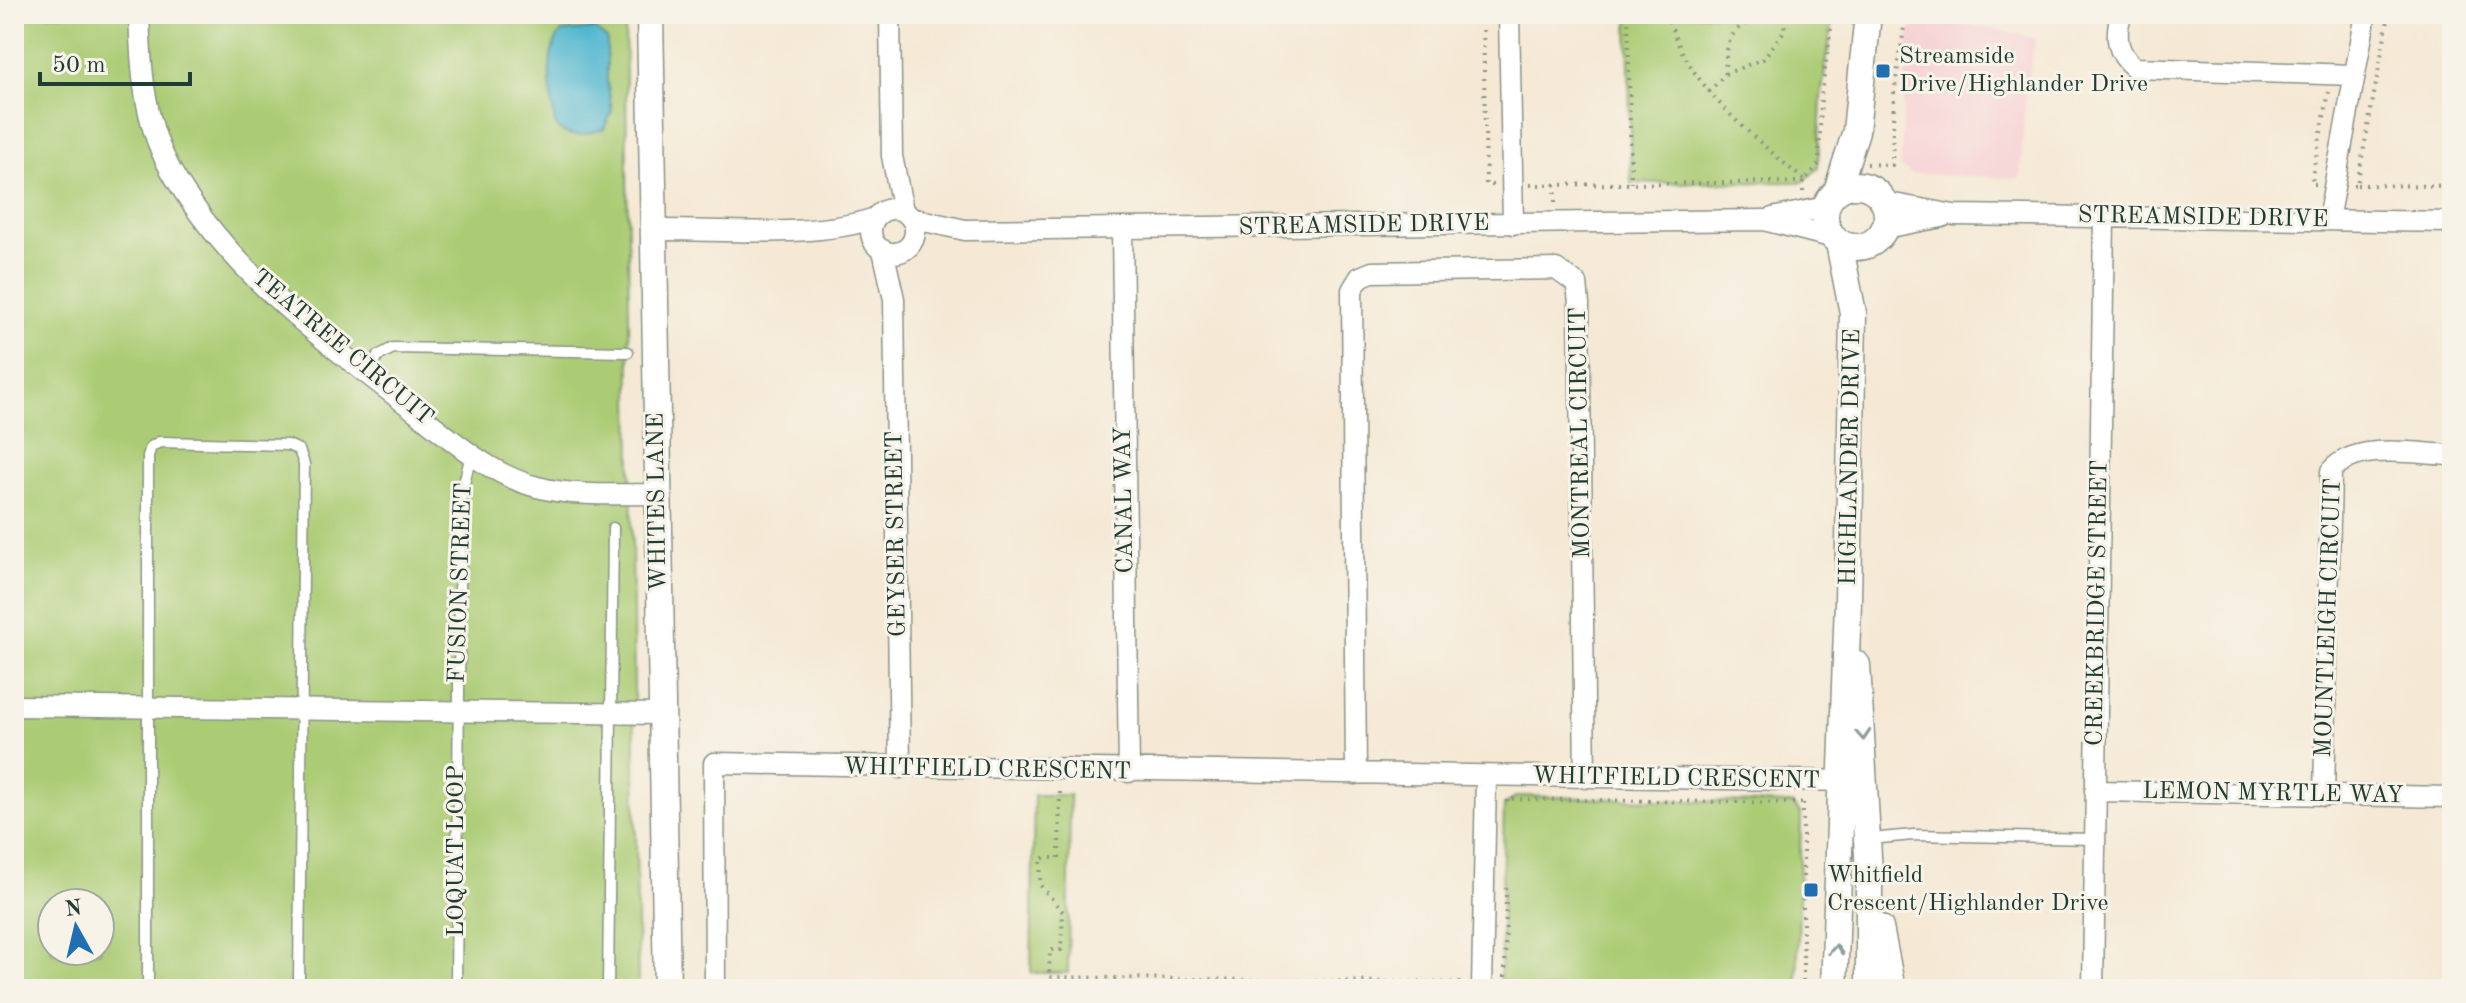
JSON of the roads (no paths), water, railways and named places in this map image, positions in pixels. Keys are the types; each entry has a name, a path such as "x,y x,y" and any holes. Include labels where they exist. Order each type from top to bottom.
{"street":[{"name":"TEATREE CIRCUIT","path":"139,14 142,89 168,166 205,221 263,287 368,375 471,454 536,487 581,493 658,494"},
{"name":"WHITES LANE","path":"650,14 667,989"},
{"path":"890,14 892,156 907,215 915,231 893,247 871,231 878,215 892,156"},
{"path":"1509,14 1513,224"},
{"path":"1856,131 1822,203 1824,217 1835,240 1849,247 1877,237 1876,195 1856,131 1860,64 1868,14"},
{"path":"2121,14 2117,44 2121,54 2135,68 2354,75"},
{"path":"2328,220 2366,14"},
{"path":"1822,203 1858,185 1876,195"},
{"name":"STREAMSIDE DRIVE","path":"1876,195 1954,215 2452,222"},
{"name":"STREAMSIDE DRIVE","path":"817,229 893,247 965,230 1764,220 1822,203"},
{"path":"878,215 892,209 907,215"},
{"name":"STREAMSIDE DRIVE","path":"654,230 817,229 854,225 878,215"},
{"name":"STREAMSIDE DRIVE","path":"907,215 965,230"},
{"name":"STREAMSIDE DRIVE","path":"1877,237 1954,215"},
{"name":"CREEKBRIDGE STREET","path":"2093,989 2104,217"},
{"name":"STREAMSIDE DRIVE","path":"1764,220 1835,240"},
{"name":"CANAL WAY","path":"1122,228 1129,772"},
{"name":"HIGHLANDER DRIVE","path":"1853,313 1877,237"},
{"name":"HIGHLANDER DRIVE","path":"1834,989 1839,912 1839,782 1848,602 1853,313 1835,240"},
{"name":"GEYSER STREET","path":"893,247 900,768"},
{"name":"MONTREAL CIRCUIT","path":"1356,774 1352,290 1360,277 1372,272 1556,269 1577,284 1579,304 1585,778"},
{"name":"MOUNTLEIGH CIRCUIT","path":"2324,796 2331,471 2346,458 2362,454 2452,455"},
{"name":"HIGHLANDER DRIVE","path":"1848,602 1859,685 1866,781 1869,989"},
{"path":"14,706 662,714"},
{"name":"WHITFIELD CRESCENT","path":"715,989 714,763 1129,772 1866,781"},
{"path":"1482,986 1486,776"},
{"name":"LEMON MYRTLE WAY","path":"2095,791 2452,797"},
{"path":"1869,874 1892,989"}],"lane":[{"path":"368,375 378,356 393,348 628,352"},
{"path":"148,989 148,456 151,447 159,442 288,445 299,450 304,464 299,981 296,989"},
{"name":"FUSION STREET","path":"458,712 461,496 471,454"},
{"path":"608,989 613,528"},
{"name":"LOQUAT LOOP","path":"458,712 456,983 459,989"},
{"path":"1868,839 1913,835 2094,839"}],"water":[{"path":"594,29 607,39 607,80 612,111 604,129 571,135 555,124 550,76 552,52 562,32"}],"place":[{"name":"Streamside Drive/Highlander Drive","path":"1883,71"},
{"name":"Whitfield Crescent/Highlander Drive","path":"1811,890"}]}
